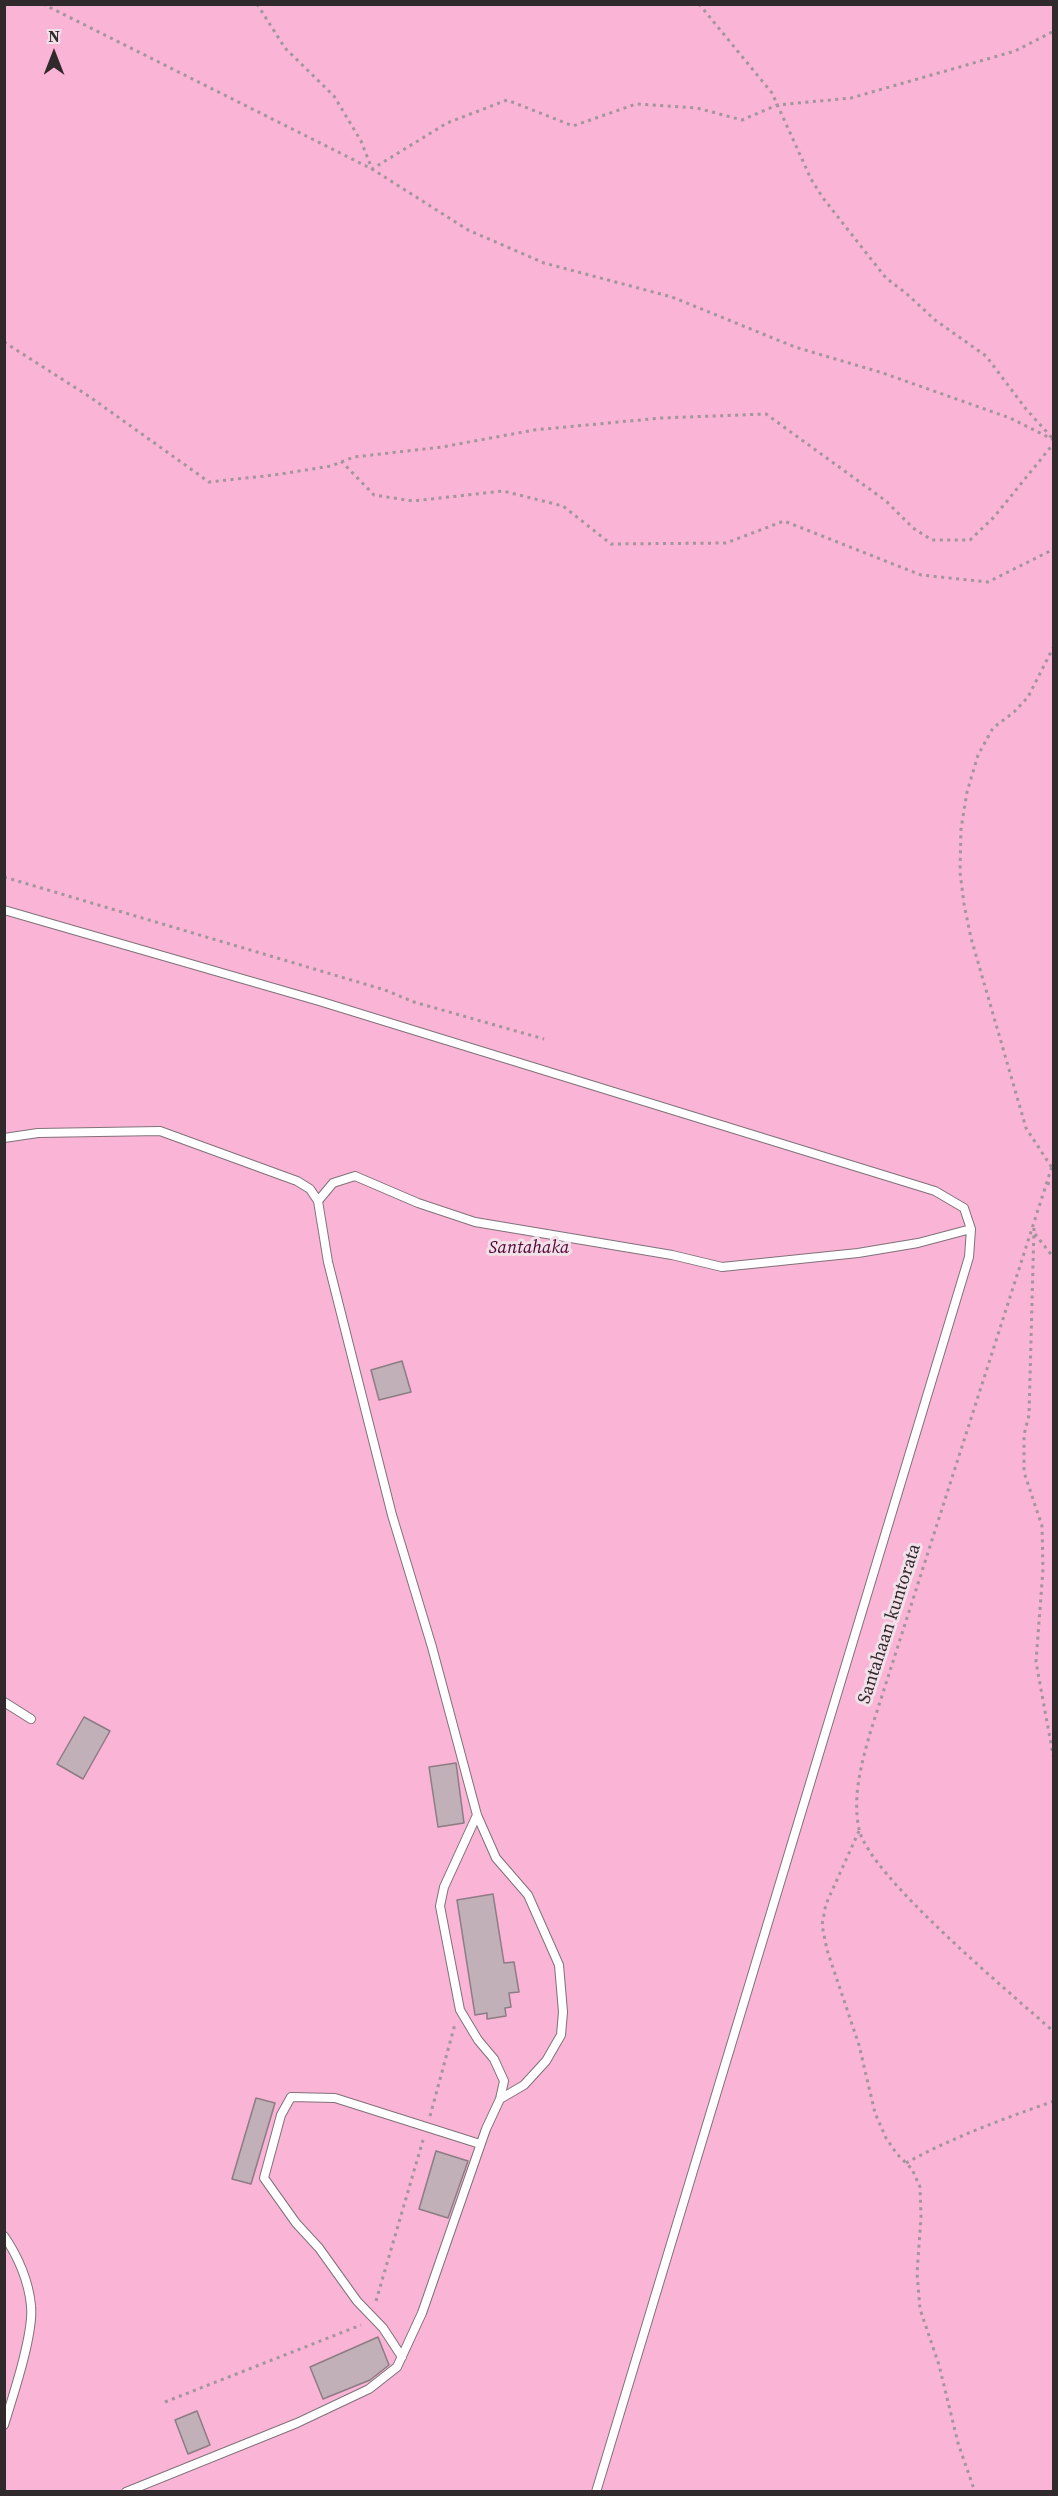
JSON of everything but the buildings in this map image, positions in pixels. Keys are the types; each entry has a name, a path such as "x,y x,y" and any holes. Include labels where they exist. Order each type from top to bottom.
{"lane":[{"path":"4,910 319,1001 935,1191 964,1208 971,1229 966,1268 596,2492"},
{"path":"4,1138 38,1133 160,1131 297,1181 310,1189 318,1201 328,1262 392,1515 432,1647 477,1815 496,1858 528,1895 559,1965 563,2012 561,2035 546,2061 524,2085 500,2099"},
{"path":"318,1201 333,1184 355,1176 408,1199 475,1222 672,1255 722,1267 858,1254 918,1243 971,1229"},
{"path":"4,1702 31,1719"},
{"path":"126,2492 297,2422 369,2389 397,2367 422,2313 480,2144 500,2099 504,2081 494,2059 477,2040 462,2014 440,1906 444,1887 477,1815"},
{"path":"402,2357 382,2328 357,2301 319,2248 296,2223 264,2178 281,2115 291,2097 335,2098 480,2144"},
{"path":"4,2236 12,2247 24,2275 31,2307 18,2376 4,2425"}],"path":[{"path":"43,4 372,169 468,230 543,263 672,297 795,346 883,373 1010,418 1053,441"},
{"path":"257,4 285,48 334,96 361,141 372,169"},
{"path":"699,4 772,93 811,179 823,198 886,278 908,294 935,320 986,356 1053,441"},
{"path":"372,169 447,123 507,100 573,126 636,105 697,108 742,120 777,105 851,98 1015,51 1053,31"},
{"path":"4,342 90,396 209,482 331,466 354,457 442,447 534,430 661,418 766,414 886,501 913,528 932,540 970,540 994,517 1053,441"},
{"path":"341,461 374,495 413,501 503,491 563,506 611,544 726,543 784,521 921,575 988,582 1053,549"},
{"path":"1052,1169 1026,1128 971,938 960,872 967,792 978,755 993,728 1014,712 1028,697 1053,646"},
{"path":"4,877 385,990 414,1002 544,1039"},
{"name":"Santahaan kuntorata","path":"1053,1160 871,1730 862,1760 857,1797 859,1831 870,1853 907,1896 1053,2032"},
{"path":"1047,1183 1053,1186"},
{"path":"1034,1223 1029,1415 1024,1435 1024,1472 1042,1526 1043,1569 1036,1662 1053,1760"},
{"path":"1034,1233 1053,1257"},
{"path":"859,1831 826,1904 822,1925 827,1950 859,2045 875,2113 886,2138 912,2169 920,2187 921,2217 917,2273 920,2309 939,2365 958,2443 975,2492"},
{"path":"165,2403 370,2321 454,2026 462,2014"},
{"path":"906,2163 934,2147 980,2127 1053,2101"}],"green space":[{"name":"Santahaka","path":"5,5 1053,5 1053,2491 5,2491"}]}
